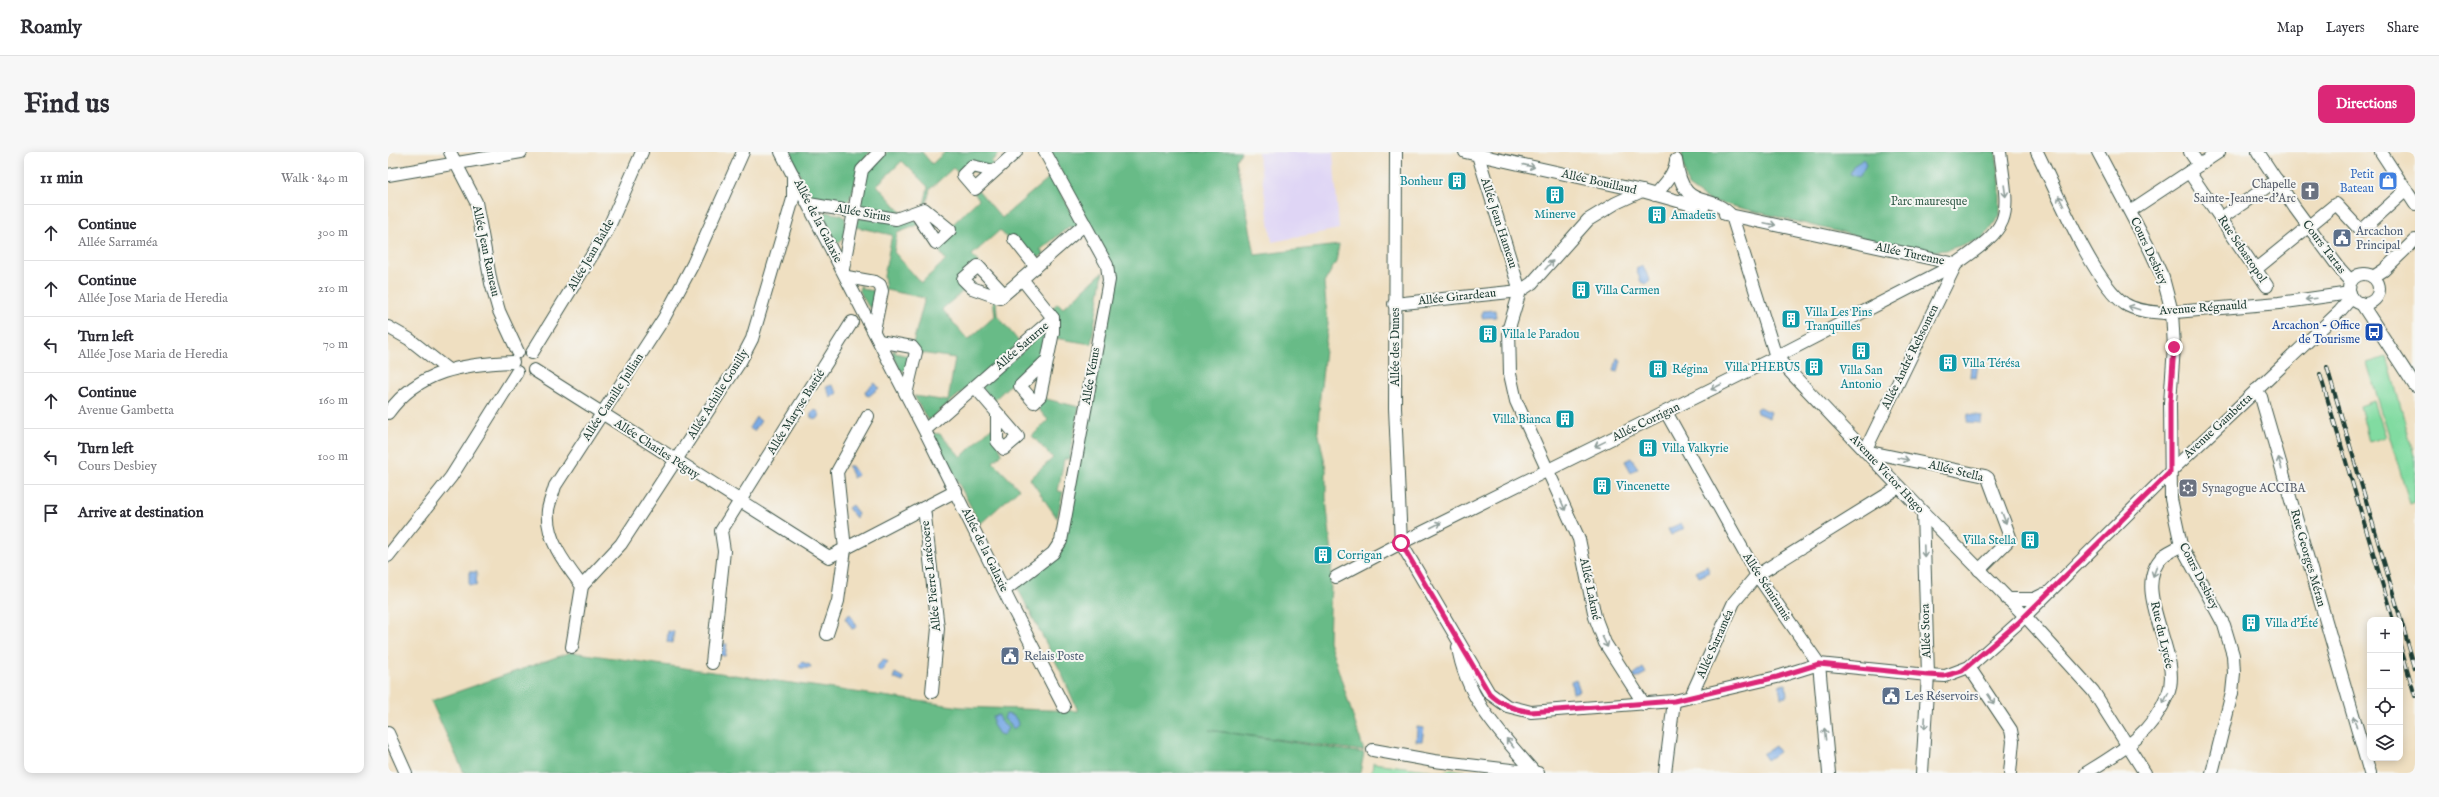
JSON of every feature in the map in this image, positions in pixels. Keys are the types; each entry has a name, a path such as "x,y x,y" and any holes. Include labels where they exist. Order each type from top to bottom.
{"street":[{"name":"Allée Jean Rameau","path":"450,152 476,202 491,283 516,362"},
{"path":"388,175 521,152"},
{"name":"Allée Jean Balde","path":"532,353 607,231 642,152"},
{"name":"Allée Camille Jullian","path":"582,586 562,559 551,536 548,510 555,486 664,318 693,264 743,152"},
{"path":"781,152 793,172"},
{"path":"853,212 862,170 879,152"},
{"path":"994,171 1016,152"},
{"name":"Allée Vénus","path":"1005,590 1053,553 1061,541 1110,272 1045,152"},
{"name":"Allée des Dunes","path":"1396,152 1394,304 1395,408 1401,543"},
{"name":"Allée Bouillaud","path":"1465,152 1477,153 1642,191 1732,216"},
{"name":"Allée Turenne","path":"1732,216 1956,264 1981,247 2000,228 2004,220 2007,199 2000,152"},
{"name":"Avenue Régnauld","path":"2037,152 2078,236 2103,282 2126,305 2146,311 2172,312 2357,295"},
{"name":"Cours Desbiey","path":"2098,152 2130,211 2163,278 2172,312 2174,347 2170,403 2171,499 2182,545 2224,625 2233,655 2234,673 2232,693 2212,773"},
{"name":"Rue Sebastopol","path":"2190,152 2194,169 2221,218 2267,286"},
{"path":"2130,211 2219,152"},
{"name":"Cours Tartas","path":"2258,152 2357,295"},
{"path":"2381,152 2415,204"},
{"name":"Allée Jean Hameau","path":"1477,153 1520,291"},
{"path":"1677,156 1680,180 1686,191 1696,198 1724,209 1732,216"},
{"path":"1655,195 1675,169 1677,156"},
{"name":"Allée de la Galaxie","path":"793,172 956,491 1064,707"},
{"name":"Allée Achille Gouilly","path":"582,586 621,544 740,362 752,339 793,199 793,172"},
{"path":"2221,218 2277,180"},
{"path":"2256,269 2336,204 2361,231 2406,190"},
{"path":"1520,291 1532,283 1588,220 1616,203 1642,191"},
{"path":"1676,200 1687,196 1686,191"},
{"name":"Allée Sirius","path":"809,204 896,219 916,213"},
{"name":"Allée de la Galaxie","path":"845,273 853,212"},
{"name":"Avenue Victor Hugo","path":"1732,216 1776,357 1923,512 2025,616 2093,691 2130,746 2145,773"},
{"path":"1004,294 1085,224"},
{"path":"1014,239 1036,267"},
{"path":"2374,277 2384,270 2415,240"},
{"name":"Allée Corrigan","path":"1336,578 1401,543 1776,357 1956,264"},
{"name":"Allée André Rebsomen","path":"1865,451 1956,264"},
{"name":"Allée de la Galaxie","path":"845,273 875,282 880,285 882,291 876,335"},
{"path":"2357,295 2379,290 2374,277 2369,274 2359,274 2357,295 2415,386"},
{"name":"Allée Saturne","path":"925,430 1053,318 1022,279"},
{"name":"Allée Girardeau","path":"1394,304 1520,291"},
{"name":"Allée Lakmé","path":"1520,291 1509,328 1510,374 1516,401 1579,539 1587,570 1595,617 1603,637 1644,704"},
{"path":"2357,295 2414,373 2415,380"},
{"name":"Avenue Gambetta","path":"1969,667 2025,616 2170,472 2357,295"},
{"path":"1045,362 1053,332 1053,318"},
{"name":"Allée Maryse Bastié","path":"712,663 724,551 721,531 852,322"},
{"path":"388,327 408,339 447,369"},
{"path":"876,335 912,347 916,352 906,394"},
{"path":"388,556 451,477 516,362 525,350 532,353 537,359 534,370 524,375 516,362"},
{"path":"388,413 417,384 447,369 482,363 516,362"},
{"name":"Allée Charles Péguy","path":"534,370 829,558 845,549"},
{"path":"975,387 997,414"},
{"name":"Rue Georges Méran","path":"2256,390 2261,398 2370,773"},
{"name":"Allée Sémiramis","path":"1666,412 1757,575 1819,664 1829,773"},
{"path":"827,634 838,601 845,549 837,472 868,416"},
{"name":"Allée Stella","path":"1865,451 1985,476 1988,478 2010,537 2008,542 1979,570"},
{"name":"Allée Sarraméa","path":"1691,696 1734,602 1757,575 1899,487"},
{"path":"845,549 956,491"},
{"name":"Allée Pierre Latécoere","path":"924,508 938,628 932,692"},
{"name":"Allée Stora","path":"1922,773 1928,675 1923,512"},
{"path":"1401,543 1489,693 1496,700 1517,710 1531,712 1674,701 1777,677 1819,664 1944,676 1969,667 2011,730 2013,742 2010,773"},
{"name":"Rue du Lycée","path":"2086,773 2130,746 2151,722 2168,694 2172,672 2152,593 2152,577 2156,566 2164,556 2182,545"},
{"path":"572,647 582,586"},
{"name":"Avenue Gambetta","path":"2007,599 2034,599 2051,590"},
{"path":"2022,600 2025,616"},
{"path":"1457,640 1461,665 1476,701 1536,773"},
{"path":"1665,773 1674,701"},
{"path":"388,733 406,773"},
{"path":"1373,750 1434,761 1536,773"}],"shaded area":[{"path":"1258,152 1333,152 1339,229 1272,242"}],"green space":[{"path":"787,152 871,152 861,165 852,193 845,206 813,199"},
{"path":"887,152 922,152 932,164 945,152 1001,152 991,162 994,165 960,175 953,168 930,189 926,206 924,205 928,187 902,161 877,185 902,213 898,214 860,207 867,171"},
{"path":"1050,152 1241,152 1237,160 1255,255 1339,245 1336,262 1324,283 1328,323 1318,430 1326,469 1326,499 1332,554 1329,641 1364,751 1209,730 1364,753 1360,773 464,773 431,701 571,652 961,707 1078,711 1061,672 1017,587 1055,555 1114,270"},
{"name":"Parc mauresque","path":"1682,152 1996,152 2000,182 2000,216 1982,239 1946,250 1926,252 1905,248 1708,200 1688,186 1682,160"},
{"path":"1052,175 1078,225 1073,229 1070,226 1040,250 1044,254 1038,258 1010,242 1000,230 972,255 978,262 968,287 942,309 968,340 995,316 993,298 996,298 997,315 1020,343 929,420 927,419 914,396 948,401 955,358 920,353 913,343 925,298 886,290 884,276 892,235 856,227 857,220 860,218 912,218 920,224 897,233 894,252 921,283 946,260 936,247 951,226 979,199 974,193 978,190 1002,218"},
{"path":"826,212 842,215 845,218 846,229 840,242 837,243 823,217"},
{"path":"1103,272 1091,344 1055,338 1051,309 1058,303 1063,308"},
{"path":"861,285 862,289 875,291 876,287 878,290 872,308 868,306 859,290"},
{"path":"1048,329 1041,360 1016,384 1013,382 993,401 981,387"},
{"path":"895,349 895,353 909,356 909,352 911,354 906,372 900,370 892,353"},
{"path":"2387,357 2415,459 2415,502 2410,504 2367,363"},
{"path":"1042,398 1079,407 1069,459 1064,459 1058,491 1063,492 1057,518 1030,479 1053,458 1032,436 1048,420 1034,404"},
{"path":"2374,401 2386,437 2369,442 2360,406"},
{"path":"992,427 1002,454 993,462 1019,489 980,524 932,433 940,434 961,457"},
{"path":"1373,763 1444,772 1450,769 1479,773 1372,773"}],"water":[{"path":"1864,159 1866,165 1859,177 1850,174 1853,166"},
{"path":"1643,266 1650,281 1646,284 1641,282 1636,269"},
{"path":"1495,310 1496,317 1482,318 1482,311"},
{"path":"1617,358 1621,360 1618,372 1614,371"},
{"path":"1976,363 1978,365 1976,378 1970,377 1971,364"},
{"path":"875,383 879,388 869,396 866,395 865,391"},
{"path":"832,385 838,393 831,398 826,387"},
{"path":"1759,407 1771,412 1769,418 1757,413 1756,409"},
{"path":"815,410 820,415 815,420 810,415"},
{"path":"1968,414 1982,416 1981,423 1967,422"},
{"path":"756,417 761,421 754,431 749,428"},
{"path":"1631,458 1638,468 1631,472 1625,461"},
{"path":"848,466 852,466 858,475 853,478"},
{"path":"852,505 858,514 856,518 848,508"},
{"path":"1681,523 1684,529 1671,535 1668,529"},
{"path":"1708,566 1710,572 1699,577 1696,571"},
{"path":"469,572 477,572 476,586 469,585"},
{"path":"850,614 857,626 852,629 845,618"},
{"path":"668,631 674,632 672,643 667,642"},
{"path":"721,644 727,644 725,656 719,655"},
{"path":"883,659 888,662 881,672 876,668"},
{"path":"802,662 810,665 811,668 800,668 799,665"},
{"path":"1643,668 1646,673 1635,679 1633,675"},
{"path":"895,673 904,678 903,682 893,678"},
{"path":"1576,679 1580,691 1573,693 1571,681"},
{"path":"1786,684 1787,697 1781,698 1779,685"},
{"path":"1006,714 1016,718 1018,725 1015,728 1012,728 1010,723 1004,719"},
{"path":"999,715 1000,721 1008,728 1004,735 999,734 993,725 993,716"},
{"path":"1417,727 1424,728 1422,741 1416,741"},
{"path":"1775,746 1779,752 1767,760 1763,754"}],"railway":[{"path":"2327,367 2415,668"},
{"path":"2320,374 2392,617"},
{"path":"2402,653 2415,696"}],"place":[{"name":"Bonheur","path":"1457,181"},
{"name":"Petit Bateau","path":"2388,181"},
{"name":"Chapelle Sainte-Jeanne-d'Arc","path":"2310,191"},
{"name":"Minerve","path":"1555,195"},
{"name":"Amadeus","path":"1657,215"},
{"name":"Arcachon Principal","path":"2342,238"},
{"name":"Villa Carmen","path":"1581,290"},
{"name":"Villa Les Pins Tranquilles","path":"1791,319"},
{"name":"Arcachon - Office de Tourisme","path":"2374,332"},
{"name":"Villa le Paradou","path":"1488,334"},
{"name":"Villa San Antonio","path":"1861,351"},
{"name":"Villa Térésa","path":"1948,363"},
{"name":"Villa PHEBUS","path":"1814,367"},
{"name":"Régina","path":"1658,369"},
{"name":"Villa Bianca","path":"1565,419"},
{"name":"Villa Valkyrie","path":"1648,448"},
{"name":"Vincenette","path":"1602,486"},
{"name":"Synagogue ACCIBA","path":"2188,488"},
{"name":"Villa Stella","path":"2030,540"},
{"name":"Corrigan","path":"1323,555"},
{"name":"Villa d'Été","path":"2251,623"},
{"name":"Relais Poste","path":"1010,656"},
{"name":"Les Réservoirs","path":"1891,696"}],"route":[{"path":"1401,543 1489,693 1496,700 1517,710 1531,712 1627,706 1674,701 1777,677 1819,664 1928,675 1944,676 1955,674 1969,667 2018,623 2170,472 2170,403 2174,347"}]}
